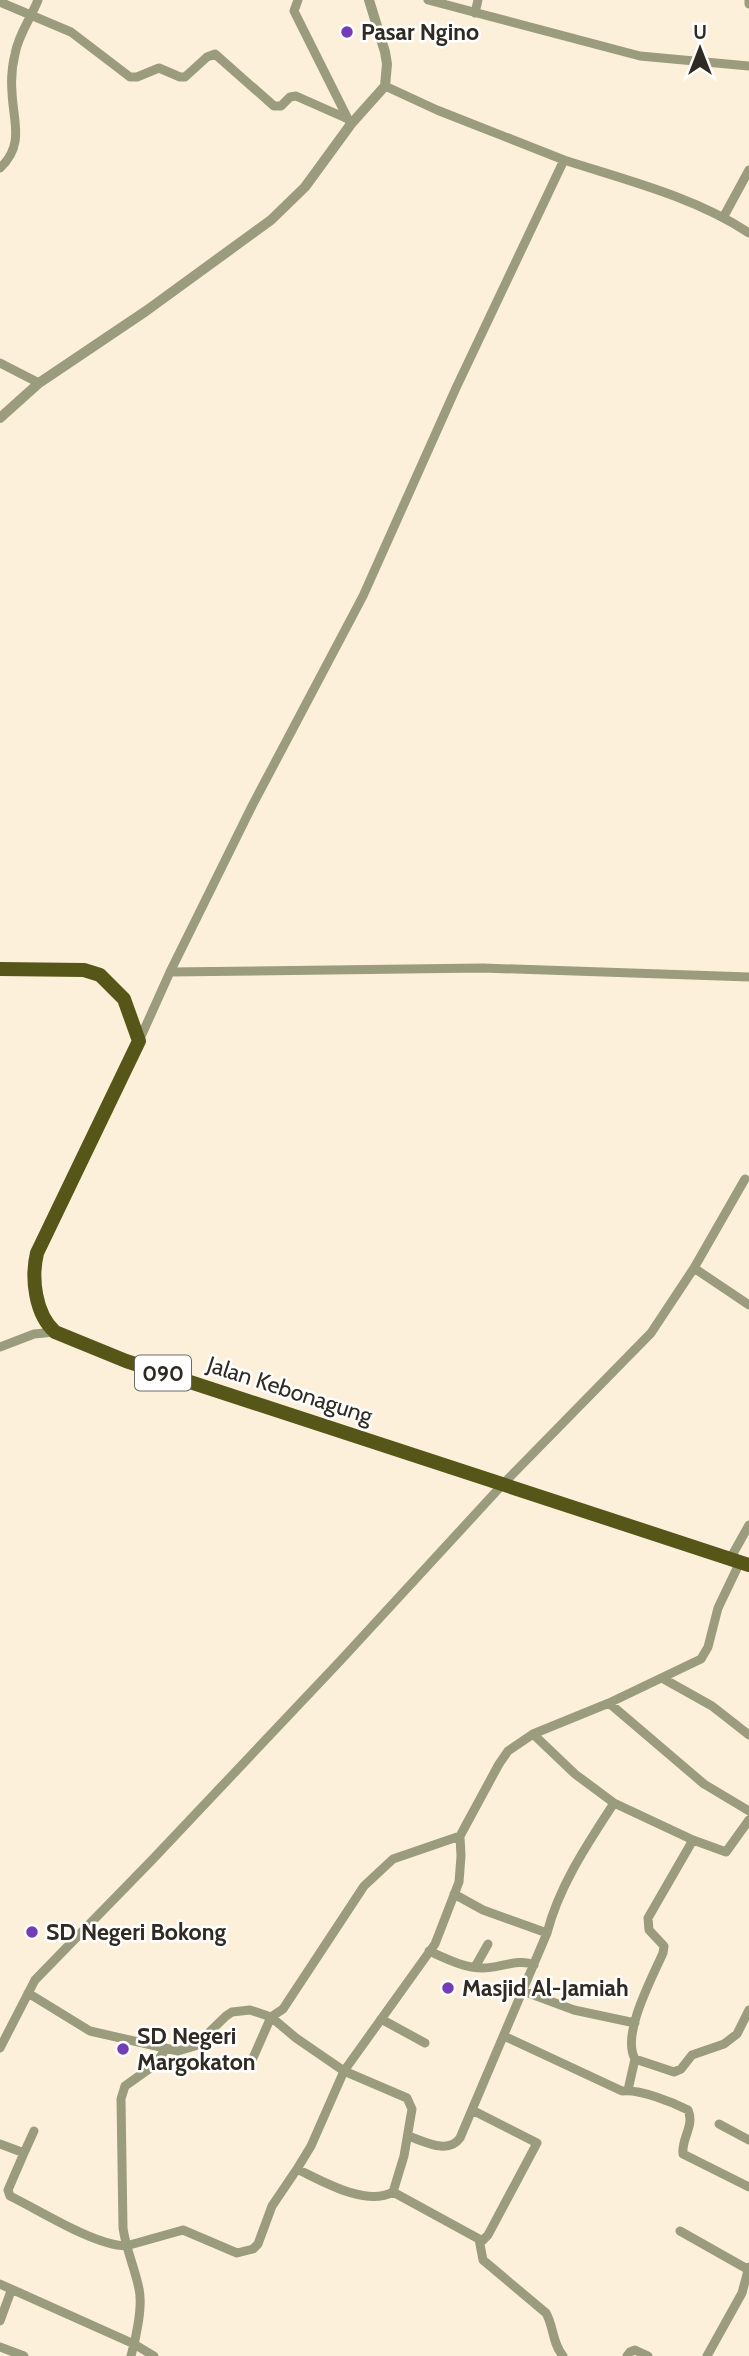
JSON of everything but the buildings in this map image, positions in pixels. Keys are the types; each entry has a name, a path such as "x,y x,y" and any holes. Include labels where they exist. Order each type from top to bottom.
{"main road":[{"path":"0,969 84,970 100,975 124,999 139,1041 37,1253 33,1270 38,1304 49,1327 55,1332"},
{"name":"Jalan Kebonagung","path":"55,1332 126,1361 740,1562"}],"street":[{"path":"0,168 13,152 16,135 12,93 15,54 18,41 38,0"},
{"path":"298,0 294,11 350,122"},
{"path":"0,418 39,383 146,311 271,220 305,187 350,122 385,86 385,52 369,0"},
{"path":"428,0 640,57 749,66"},
{"path":"475,13 478,0"},
{"path":"0,2 58,25 81,38 130,77 159,68 184,77 207,57 215,54 274,106 283,105 292,96 350,122"},
{"path":"385,86 437,110 564,160 634,182 724,216 749,233"},
{"path":"139,1041 170,972 253,806 363,596 456,388 564,160"},
{"path":"724,216 749,170"},
{"path":"0,363 39,383"},
{"path":"170,972 482,968 749,977"},
{"path":"0,2048 35,1980 341,1660 503,1483 650,1333 694,1268 745,1179"},
{"path":"694,1268 749,1306"},
{"path":"0,1347 34,1334 55,1332"},
{"path":"34,2131 8,2190 10,2196 106,2243 126,2246 183,2230 237,2253 253,2249 258,2244 272,2206 311,2146 344,2071 435,1944 459,1882 460,1836 503,1757 533,1734 609,1703 696,1662 706,1653 718,1608 740,1562 749,1525"},
{"path":"662,1678 712,1706 749,1735"},
{"path":"609,1703 704,1784 749,1811"},
{"path":"533,1734 575,1774 614,1803 694,1840 726,1852 749,1820"},
{"path":"408,2136 446,2147 451,2147 460,2138 534,1965 556,1905 614,1803"},
{"path":"253,2058 271,2017 283,2009 364,1886 393,1859 460,1836"},
{"path":"628,2090 635,2059 630,2046 635,2023 664,1946 649,1930 648,1918 694,1840"},
{"path":"454,1894 483,1910 547,1933"},
{"path":"475,1967 488,1944"},
{"path":"429,1951 475,1967 528,1963 534,1965"},
{"path":"523,1991 574,2010 635,2023"},
{"path":"28,1993 90,2031 183,2050 195,2046 232,2012 250,2010 271,2017 344,2071 407,2098 412,2109 408,2136 393,2192"},
{"path":"635,2059 668,2071 681,2069 692,2055 724,2044 737,2034 749,2010"},
{"path":"381,2019 425,2043"},
{"path":"503,2036 622,2091 628,2090 674,2103 688,2110 691,2124 684,2141 683,2154 749,2187"},
{"path":"131,2356 140,2291 123,2228 122,2092 129,2082 156,2064 166,2048"},
{"path":"472,2110 537,2143 488,2235 481,2242 480,2252 483,2260 546,2313 556,2345 563,2356"},
{"path":"719,2124 749,2140"},
{"path":"0,2144 24,2153"},
{"path":"297,2169 323,2182 363,2195 376,2197 393,2192 475,2236 481,2242"},
{"path":"680,2231 749,2269 747,2281 735,2308 707,2356"},
{"path":"0,2284 134,2344 154,2356"},
{"path":"0,2321 11,2291"},
{"path":"0,2347 24,2356"},
{"path":"627,2356 635,2350 648,2356"}],"place":[{"name":"Pasar Ngino","path":"347,32"},
{"name":"SD Negeri Bokong","path":"32,1932"},
{"name":"Masjid Al-Jamiah","path":"448,1988"},
{"name":"SD Negeri Margokaton","path":"123,2049"}]}
